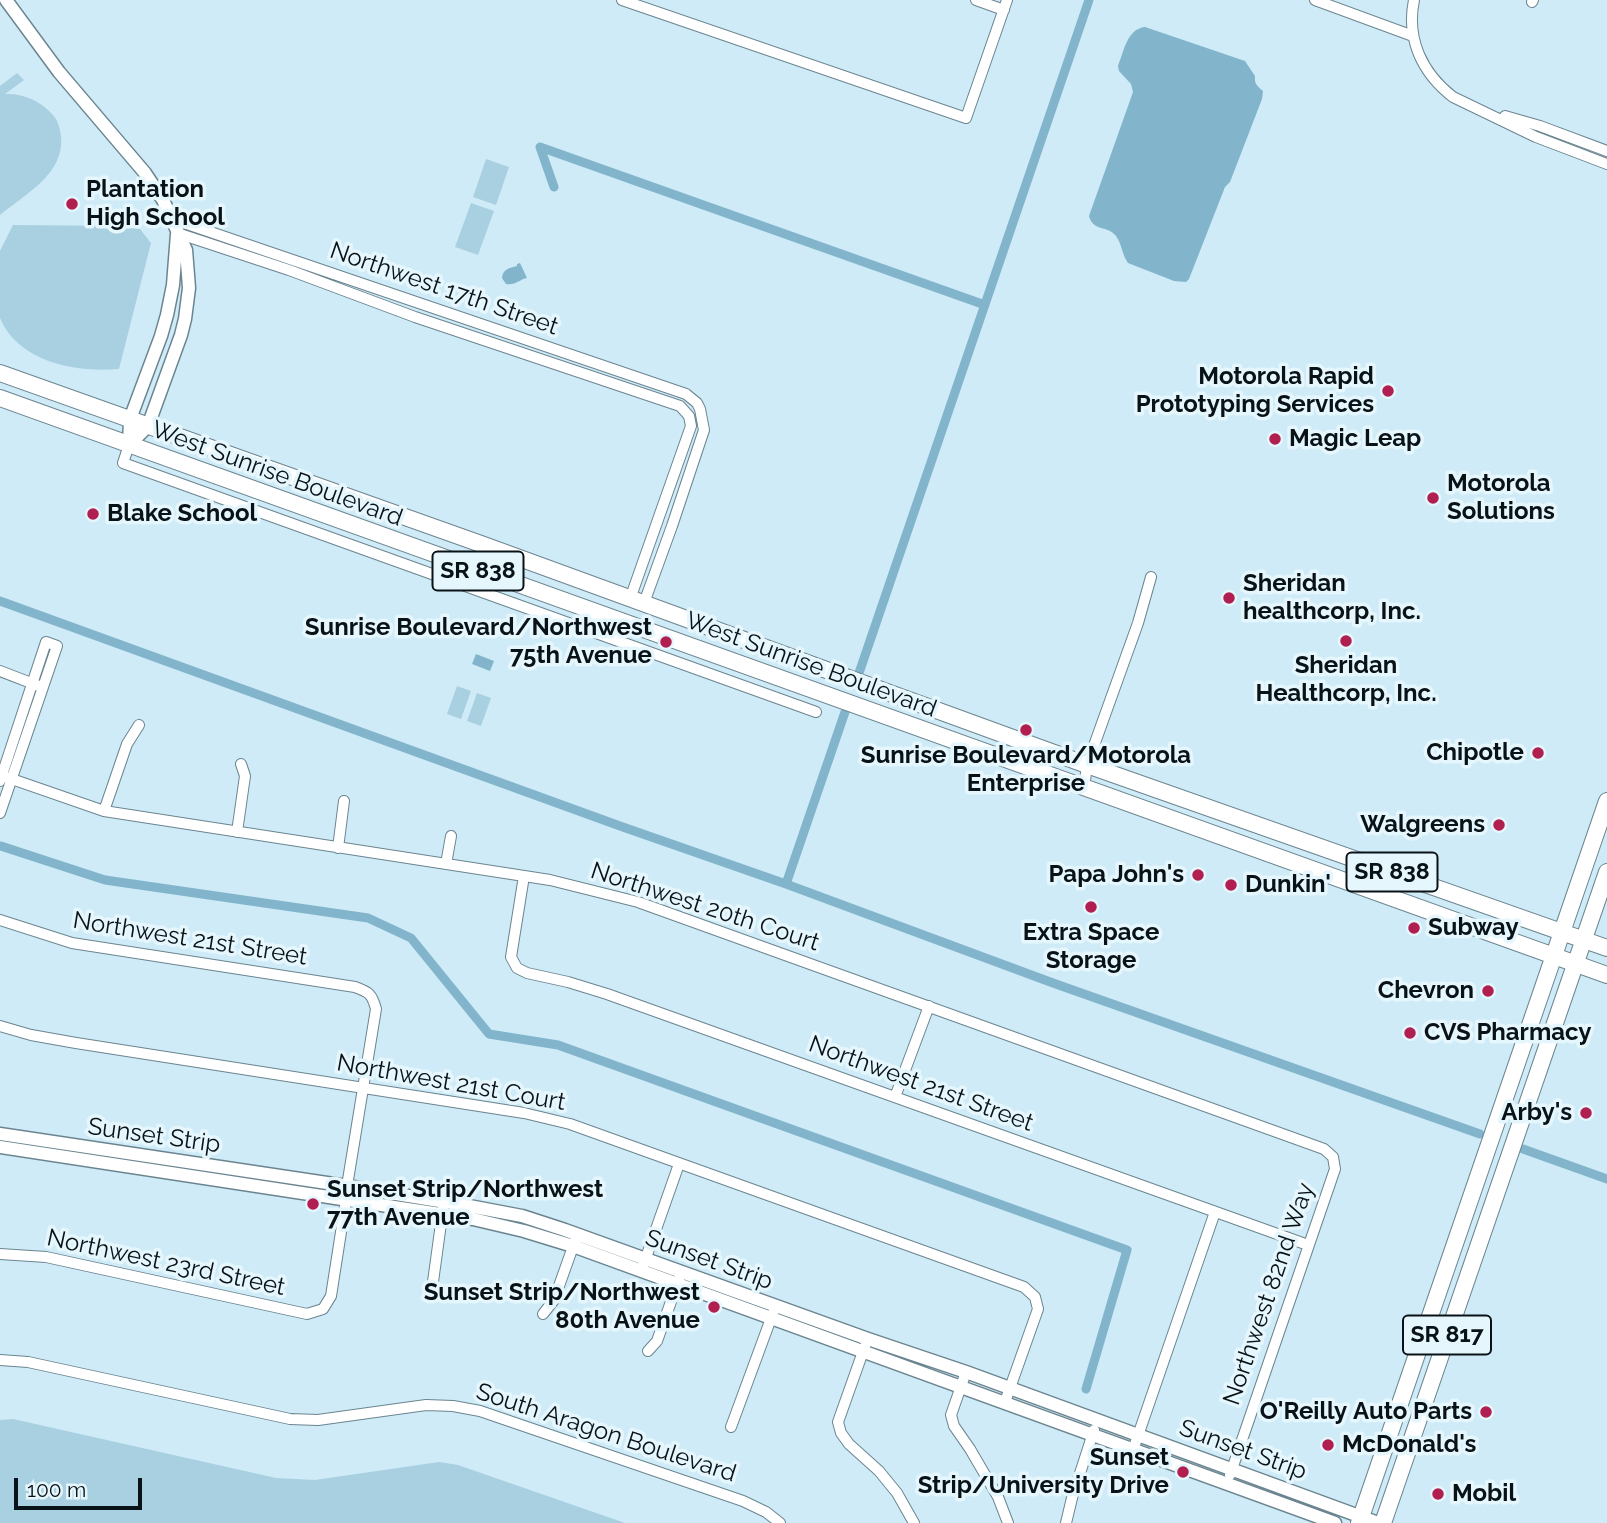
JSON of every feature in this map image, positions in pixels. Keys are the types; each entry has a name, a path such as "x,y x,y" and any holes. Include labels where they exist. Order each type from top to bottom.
{"main road":[{"name":"West Sunrise Boulevard","path":"0,373 481,544 1087,765 1607,948"},
{"name":"West Sunrise Boulevard","path":"0,398 1607,975"},
{"path":"633,625 670,613"},
{"name":"SR 817","path":"1360,1520 1607,801"},
{"name":"SR 817","path":"1381,1523 1607,872"}],"street":[{"path":"6,0 59,72 145,173 170,215 186,250 189,288 185,319 148,426 130,445"},
{"path":"622,0 965,118 1006,5 976,0"},
{"path":"1315,0 1413,36"},
{"path":"1414,0 1411,26 1416,50 1442,89 1536,137 1607,164"},
{"path":"1480,110 1540,126 1607,151"},
{"name":"Northwest 17th Street","path":"170,215 184,223 686,394 700,409 704,430 672,526 637,601"},
{"path":"177,233 173,285 167,315 130,419 130,445 123,463 816,712"},
{"name":"Northwest 17th Street","path":"177,233 680,406 689,416 691,426 637,601"},
{"path":"1084,788 1087,765 1138,623 1151,577"},
{"path":"620,642 633,625"},
{"path":"0,813 3,778 46,642 57,646 43,687 3,778"},
{"path":"0,671 43,687"},
{"path":"104,811 127,744 139,725"},
{"path":"237,832 245,776 241,764"},
{"name":"Northwest 20th Court","path":"3,778 104,811 551,880 638,902 1324,1149 1333,1157"},
{"path":"338,848 344,801"},
{"path":"446,864 451,836"},
{"name":"Northwest 21st Street","path":"524,876 511,957 517,968 527,974 568,982 607,995 1308,1245"},
{"name":"Northwest 21st Street","path":"0,920 72,943 364,990 373,996 376,1009 364,1088"},
{"path":"895,1097 929,1006"},
{"name":"Northwest 21st Court","path":"0,1026 76,1043 547,1118 1024,1287 1035,1297 1038,1309 1010,1389"},
{"path":"346,1200 364,1088"},
{"name":"Sunset Strip","path":"0,1134 347,1186 575,1240 866,1345 961,1386 1335,1523"},
{"name":"Sunset Strip","path":"0,1147 346,1200 443,1208"},
{"name":"Northwest 82nd Way","path":"1227,1484 1335,1169 1333,1157"},
{"path":"643,1265 679,1164"},
{"name":"Northwest 23rd Street","path":"0,1254 46,1257 307,1314 323,1309 331,1296 346,1200"},
{"path":"432,1290 443,1208"},
{"path":"1133,1450 1216,1212"},
{"path":"543,1314 554,1300 575,1240"},
{"path":"648,1351 657,1341 679,1278"},
{"path":"731,1427 773,1312"},
{"path":"866,1345 838,1422 841,1433 849,1444 879,1471 897,1493 914,1523"},
{"name":"Sunset Strip","path":"866,1345 966,1372 1232,1469 1360,1520 1381,1523"},
{"name":"South Aragon Boulevard","path":"0,1360 28,1362 290,1419 318,1420 426,1405 453,1405 481,1411 743,1502 766,1512 780,1523"},
{"path":"966,1372 951,1415 954,1426 998,1497 1007,1523"},
{"path":"1006,1402 1010,1389"},
{"path":"1066,1523 1097,1420"}],"shaded area":[{"path":"1145,27 1245,61 1255,76 1256,84 1263,91 1230,182 1225,187 1186,282 1174,281 1128,263 1116,236 1094,224 1089,216 1133,92 1131,84 1119,71 1118,66 1130,36"},
{"path":"17,73 24,80 5,94 29,98 52,114 60,129 61,149 57,161 41,182 0,215 0,86"},
{"path":"486,159 509,167 496,205 473,197"},
{"path":"471,203 494,211 478,255 455,247"},
{"path":"13,225 126,226 140,229 151,243 119,369 85,369 50,362 34,355 9,333 0,318 0,251"},
{"path":"520,263 527,278 506,284 502,278 504,273"},
{"path":"476,654 494,661 490,671 472,664"},
{"path":"457,686 471,691 461,719 447,714"},
{"path":"477,693 491,698 481,726 467,721"},
{"path":"13,1419 276,1478 315,1480 439,1462 458,1465 625,1523 0,1523 0,1420"}],"waterway":[{"path":"859,673 1089,0"},
{"path":"554,187 540,147 985,305"},
{"path":"0,601 1053,983 1480,1134"},
{"path":"786,884 845,712"},
{"path":"1,846 105,880 368,918 411,938 489,1034 558,1045 1127,1250 1086,1389"},
{"path":"1523,1149 1607,1179"}],"place":[{"name":"Plantation High School","path":"72,204"},
{"name":"Motorola Rapid Prototyping Services","path":"1388,391"},
{"name":"Magic Leap","path":"1275,439"},
{"name":"Motorola Solutions","path":"1433,498"},
{"name":"Blake School","path":"93,514"},
{"name":"Sheridan healthcorp, Inc.","path":"1229,598"},
{"name":"Sheridan Healthcorp, Inc.","path":"1346,641"},
{"name":"Sunrise Boulevard/Northwest 75th Avenue","path":"666,642"},
{"name":"Sunrise Boulevard/Motorola Enterprise","path":"1026,730"},
{"name":"Chipotle","path":"1538,753"},
{"name":"Walgreens","path":"1499,825"},
{"name":"Papa John's","path":"1198,875"},
{"name":"Dunkin'","path":"1231,885"},
{"name":"Extra Space Storage","path":"1091,907"},
{"name":"Subway","path":"1414,928"},
{"name":"Chevron","path":"1488,991"},
{"name":"CVS Pharmacy","path":"1410,1033"},
{"name":"Arby's","path":"1586,1113"},
{"name":"Sunset Strip/Northwest 77th Avenue","path":"313,1204"},
{"name":"Sunset Strip/Northwest 80th Avenue","path":"714,1307"},
{"name":"O'Reilly Auto Parts","path":"1486,1412"},
{"name":"McDonald's","path":"1328,1445"},
{"name":"Sunset Strip/University Drive","path":"1183,1472"},
{"name":"Mobil","path":"1438,1494"}]}
